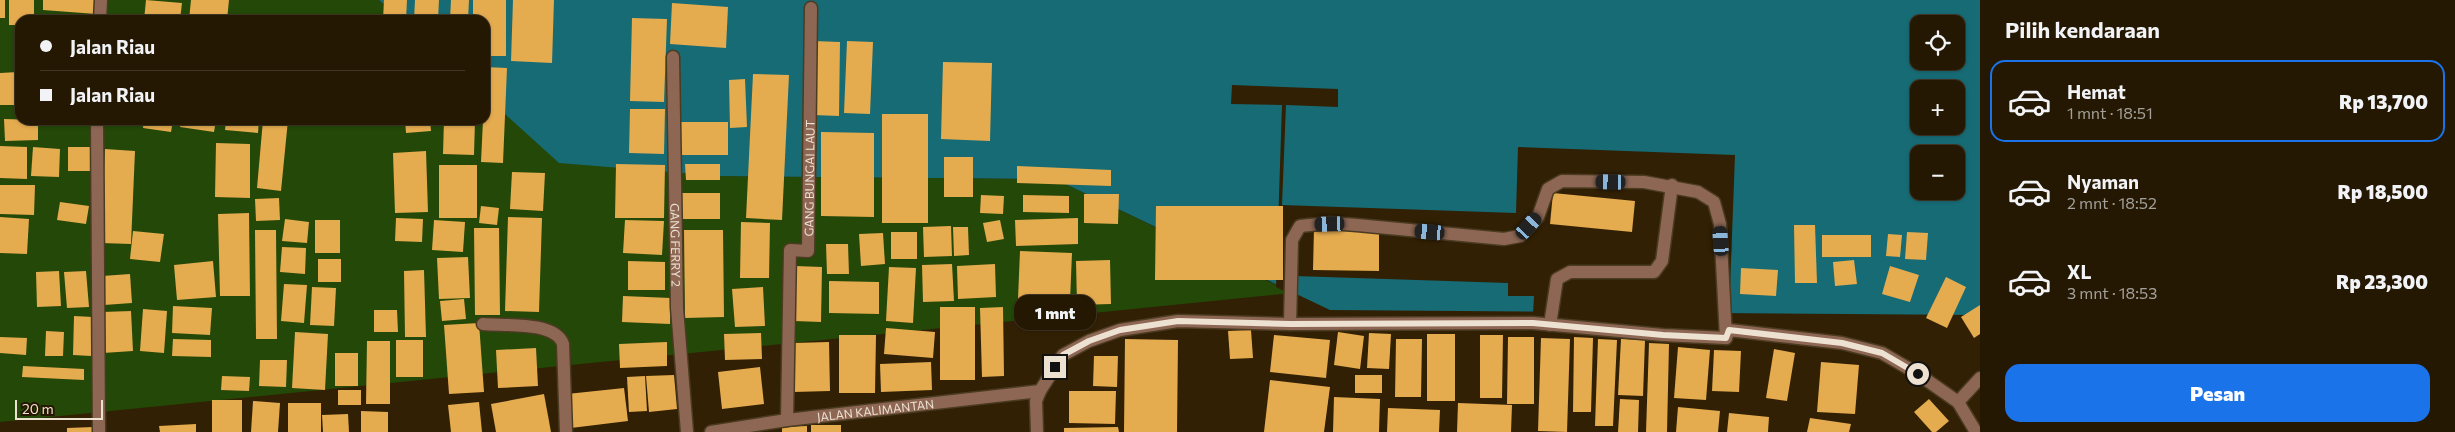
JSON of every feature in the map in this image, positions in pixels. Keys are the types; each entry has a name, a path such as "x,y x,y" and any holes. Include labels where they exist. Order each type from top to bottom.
{"street":[{"path":"100,15 101,0"},
{"name":"GANG BUNGAI LAUT","path":"787,420 790,250 808,251 811,8"},
{"name":"GANG FERRY 2","path":"674,57 677,308 687,432"},
{"path":"97,125 99,432"},
{"path":"1290,324 1292,240 1300,226 1357,225 1504,239 1520,236 1538,217 1548,189 1562,181 1644,182 1698,192 1714,202 1720,224 1726,338"},
{"path":"1550,325 1557,279 1570,272 1654,272 1662,260 1672,186"},
{"path":"1037,432 1036,401 1040,391 1063,355 1089,341 1120,330 1178,321 1290,324 1394,322 1533,323 1726,338"},
{"path":"483,324 544,328 561,338 563,344 566,432"},
{"path":"1726,338 1729,330 1842,343 1882,353 1918,374 1958,402 1976,432"},
{"path":"1958,402 1980,378"},
{"name":"JALAN KALIMANTAN","path":"711,432 787,420 1040,391"}],"green space":[{"path":"0,0 379,0 396,15 15,15 15,125 490,125 490,98 720,176 1055,179 1293,293 0,422"}],"water":[{"path":"379,0 1980,0 1980,315 1330,310 1055,179 720,176 559,163 490,101 490,15 396,15"}],"pier":[{"path":"1232,85 1338,89 1338,107 1286,105 1282,205 1516,213 1518,147 1735,155 1729,316 1533,314 1534,296 1508,296 1508,283 1295,276 1294,296 1276,287 1282,105 1231,104"}],"building":[{"path":"0,0 5,0 5,18 0,18"},
{"path":"9,0 34,0 34,15 15,15 15,25 9,25"},
{"path":"43,0 97,0 96,14 43,10"},
{"path":"146,0 182,3 181,15 144,15"},
{"path":"191,0 229,0 228,15 190,15"},
{"path":"384,0 407,0 406,15 383,15"},
{"path":"415,0 439,0 438,15 414,15"},
{"path":"451,0 469,0 468,15 450,15"},
{"path":"473,0 506,0 506,56 490,56 490,15 473,15"},
{"path":"513,0 554,0 552,63 511,61"},
{"path":"672,3 728,7 726,48 670,44"},
{"path":"632,18 667,19 664,102 630,101"},
{"path":"814,41 840,42 839,116 813,115"},
{"path":"847,41 873,42 870,114 844,113"},
{"path":"943,62 992,63 990,141 941,139"},
{"path":"490,67 507,68 503,163 481,162 483,125 490,125"},
{"path":"15,72 15,105 0,105 0,73"},
{"path":"753,74 789,75 782,220 746,218"},
{"path":"745,79 747,127 730,128 729,80"},
{"path":"630,109 665,109 664,154 629,153"},
{"path":"882,114 928,114 928,223 882,223"},
{"path":"4,119 15,119 15,125 38,125 38,140 5,141"},
{"path":"678,122 728,122 728,155 678,155"},
{"path":"143,125 172,125 171,132 143,128"},
{"path":"181,125 215,125 214,132 180,127"},
{"path":"226,125 259,125 258,133 225,130"},
{"path":"263,125 288,125 281,191 257,188"},
{"path":"405,125 430,125 431,131 406,133"},
{"path":"444,125 475,125 474,155 443,154"},
{"path":"821,132 874,133 874,217 821,216"},
{"path":"216,143 250,144 250,198 215,197"},
{"path":"0,146 27,147 27,179 0,178"},
{"path":"33,147 60,149 59,177 31,176"},
{"path":"68,147 94,147 94,171 68,171"},
{"path":"105,149 135,151 131,244 101,243"},
{"path":"426,151 428,212 395,213 393,153"},
{"path":"944,157 973,157 973,197 944,197"},
{"path":"616,164 665,165 664,218 615,218"},
{"path":"685,164 720,164 720,180 686,180"},
{"path":"439,165 477,165 477,218 439,218"},
{"path":"1017,166 1111,170 1111,186 1017,183"},
{"path":"512,172 545,173 543,211 510,209"},
{"path":"0,185 35,185 34,215 0,214"},
{"path":"677,193 720,193 720,219 677,219"},
{"path":"1553,193 1635,201 1632,232 1550,224"},
{"path":"1084,194 1119,194 1118,224 1084,223"},
{"path":"981,195 1004,196 1003,214 980,213"},
{"path":"1023,195 1069,196 1069,213 1023,212"},
{"path":"279,198 280,220 256,221 255,199"},
{"path":"60,202 89,206 86,224 57,220"},
{"path":"481,206 499,208 497,225 479,223"},
{"path":"1156,206 1283,206 1283,280 1155,280"},
{"path":"249,213 250,296 220,296 218,214"},
{"path":"0,217 29,219 27,254 0,253"},
{"path":"508,217 542,218 539,312 505,311"},
{"path":"396,218 423,219 422,242 395,241"},
{"path":"1078,218 1078,244 1016,246 1015,220"},
{"path":"285,219 309,222 307,243 282,241"},
{"path":"315,220 340,220 340,253 315,253"},
{"path":"434,220 465,222 463,252 432,250"},
{"path":"625,220 664,221 662,255 623,253"},
{"path":"1000,220 1004,239 987,242 983,223"},
{"path":"741,222 770,223 769,278 740,278"},
{"path":"1794,225 1815,225 1817,283 1795,283"},
{"path":"951,226 952,256 924,257 923,227"},
{"path":"953,227 968,227 969,255 954,256"},
{"path":"474,228 499,228 500,315 475,315"},
{"path":"1314,228 1379,229 1379,271 1313,270"},
{"path":"255,230 276,230 277,339 256,339"},
{"path":"684,230 723,230 724,317 685,318"},
{"path":"133,231 164,234 160,262 130,259"},
{"path":"891,232 917,232 917,259 891,259"},
{"path":"1907,232 1928,233 1926,260 1905,259"},
{"path":"883,233 885,264 861,266 859,234"},
{"path":"1888,234 1902,235 1900,257 1886,256"},
{"path":"1822,235 1871,235 1871,257 1822,257"},
{"path":"826,244 848,244 849,274 827,274"},
{"path":"282,247 306,248 305,274 280,272"},
{"path":"1020,251 1072,253 1070,301 1018,299"},
{"path":"468,257 470,298 439,299 437,258"},
{"path":"318,259 341,259 341,282 318,282"},
{"path":"1110,260 1111,304 1077,305 1076,261"},
{"path":"1854,260 1857,284 1835,286 1833,262"},
{"path":"213,261 216,297 177,300 174,265"},
{"path":"628,261 665,262 665,290 628,290"},
{"path":"952,264 954,301 923,302 922,265"},
{"path":"995,264 996,297 958,299 957,266"},
{"path":"795,266 822,267 821,322 794,321"},
{"path":"1890,266 1919,275 1910,302 1882,294"},
{"path":"889,267 916,268 913,323 886,321"},
{"path":"1741,268 1778,270 1776,296 1740,294"},
{"path":"424,270 426,337 405,337 404,271"},
{"path":"59,271 61,306 37,307 36,272"},
{"path":"86,271 89,307 67,308 64,272"},
{"path":"130,274 132,303 104,305 102,276"},
{"path":"1946,277 1966,287 1947,328 1926,318"},
{"path":"829,281 879,282 879,314 829,313"},
{"path":"284,284 307,285 304,323 281,321"},
{"path":"312,287 336,288 334,326 310,325"},
{"path":"763,287 765,326 735,327 732,289"},
{"path":"623,296 671,298 670,324 622,322"},
{"path":"464,299 466,319 442,321 440,301"},
{"path":"1980,305 1980,334 1974,338 1961,317"},
{"path":"173,306 212,308 210,335 172,333"},
{"path":"940,307 975,307 975,380 940,380"},
{"path":"1003,307 1004,376 982,377 980,308"},
{"path":"143,309 167,311 164,353 140,351"},
{"path":"374,310 397,310 398,332 374,332"},
{"path":"131,311 133,351 103,353 102,312"},
{"path":"74,316 93,317 91,356 73,355"},
{"path":"479,323 484,392 449,394 444,325"},
{"path":"886,328 935,332 933,358 884,354"},
{"path":"1251,330 1253,358 1230,359 1228,331"},
{"path":"46,331 64,332 63,356 45,356"},
{"path":"295,332 328,334 325,390 292,388"},
{"path":"1338,332 1364,336 1360,369 1334,365"},
{"path":"761,333 762,359 725,360 724,334"},
{"path":"1369,333 1391,334 1389,369 1367,368"},
{"path":"1427,334 1455,334 1455,401 1427,401"},
{"path":"839,335 876,335 875,393 839,393"},
{"path":"1274,335 1330,340 1326,378 1270,372"},
{"path":"1480,335 1503,335 1502,398 1480,398"},
{"path":"0,337 27,338 26,355 0,353"},
{"path":"1508,337 1534,337 1534,404 1507,404"},
{"path":"1574,337 1593,338 1591,412 1573,412"},
{"path":"1541,338 1570,339 1567,432 1538,431"},
{"path":"173,339 211,340 211,357 172,356"},
{"path":"1125,339 1178,340 1177,432 1124,432"},
{"path":"1396,339 1422,339 1421,397 1395,397"},
{"path":"1598,339 1617,340 1613,426 1595,426"},
{"path":"1621,339 1645,340 1643,396 1618,395"},
{"path":"396,340 423,340 423,377 396,377"},
{"path":"367,341 390,341 390,404 366,404"},
{"path":"667,342 667,366 620,368 619,344"},
{"path":"829,342 830,391 793,392 793,343"},
{"path":"1649,343 1669,344 1667,432 1646,432"},
{"path":"1678,347 1710,350 1706,400 1674,398"},
{"path":"536,348 538,386 498,388 496,350"},
{"path":"1774,349 1795,353 1787,401 1766,398"},
{"path":"1714,350 1741,351 1739,392 1712,391"},
{"path":"335,353 358,353 358,386 335,386"},
{"path":"1094,356 1118,356 1117,387 1093,386"},
{"path":"260,360 287,360 286,387 259,386"},
{"path":"931,362 932,390 881,392 880,364"},
{"path":"1821,362 1859,365 1855,414 1817,412"},
{"path":"23,366 84,369 84,380 22,377"},
{"path":"760,367 764,404 722,409 718,372"},
{"path":"674,375 677,409 649,412 646,376"},
{"path":"1355,375 1382,375 1382,393 1355,393"},
{"path":"222,376 250,377 249,391 221,390"},
{"path":"645,376 647,411 629,412 627,377"},
{"path":"1270,380 1330,387 1324,432 1264,432"},
{"path":"624,388 628,421 571,428 567,394"},
{"path":"338,390 361,390 361,405 338,405"},
{"path":"1069,391 1116,391 1115,424 1069,423"},
{"path":"544,394 551,432 496,432 491,404"},
{"path":"1334,397 1380,399 1379,432 1333,432"},
{"path":"1620,399 1639,400 1638,432 1618,432"},
{"path":"1929,399 1949,421 1936,432 1932,432 1914,412"},
{"path":"212,400 242,400 242,432 212,432"},
{"path":"253,401 280,403 278,432 251,432"},
{"path":"479,402 482,432 451,432 448,405"},
{"path":"288,403 321,403 321,432 288,432"},
{"path":"1458,403 1512,405 1511,432 1457,432"},
{"path":"1678,407 1720,411 1718,432 1676,432"},
{"path":"1388,408 1440,410 1439,432 1387,432"},
{"path":"361,411 388,412 388,432 361,432"},
{"path":"1729,413 1769,417 1768,432 1727,432"},
{"path":"348,414 349,432 323,432 322,415"},
{"path":"1810,418 1851,424 1849,432 1807,432"},
{"path":"196,424 196,432 160,432 159,426"},
{"path":"811,425 841,425 841,432 811,432"},
{"path":"807,426 807,432 782,432 782,427"},
{"path":"93,427 93,432 67,432 67,428"},
{"path":"1118,427 1119,432 1064,432 1064,428"}],"route":[{"path":"1055,367 1063,355 1089,341 1120,330 1178,321 1247,321 1290,324 1394,322 1533,323 1663,335 1726,338 1729,330 1842,343 1882,353 1918,374"}]}
